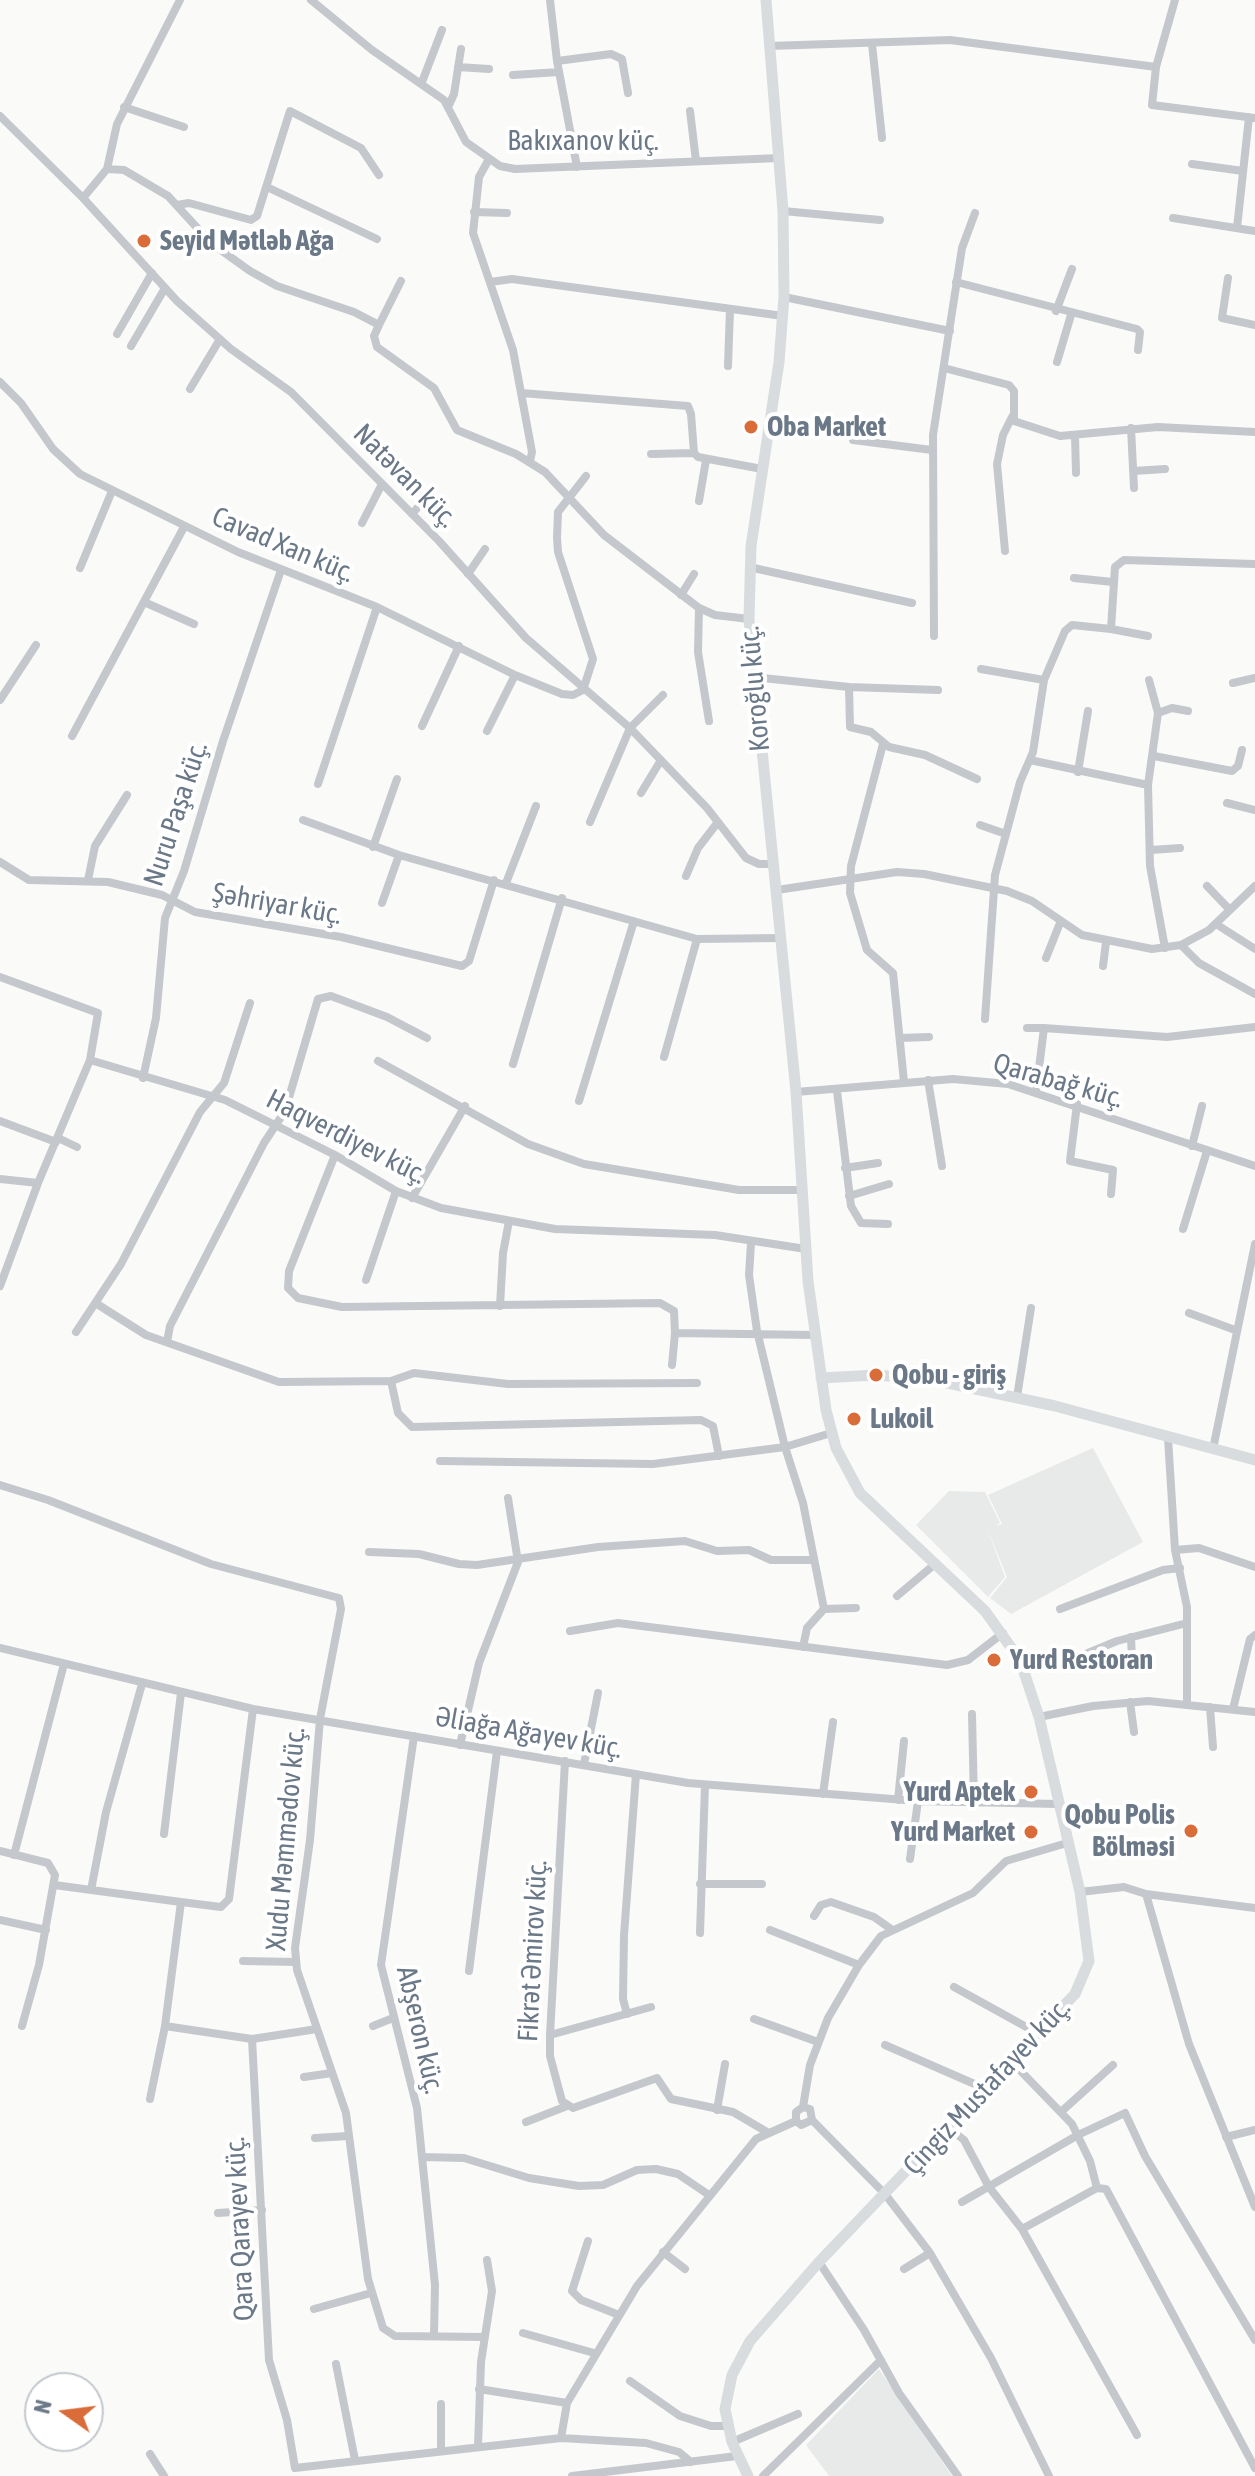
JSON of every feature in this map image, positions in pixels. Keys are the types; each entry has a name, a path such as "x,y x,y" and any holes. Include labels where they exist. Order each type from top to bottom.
{"street":[{"path":"83,198 107,169 108,151 124,107 180,0"},
{"name":"Bakıxanov küç.","path":"311,0 372,50 422,82 449,105 466,142 507,168 779,158"},
{"path":"550,0 557,61 577,167"},
{"name":"Koroğlu küç.","path":"766,0 783,211 784,297 749,567 749,619 796,1092 814,1335 821,1378"},
{"path":"1175,0 1156,67 1152,105 1252,118 1237,228"},
{"path":"422,82 442,30"},
{"path":"769,46 950,40 1156,67"},
{"path":"872,44 882,138"},
{"path":"449,105 461,49"},
{"path":"557,61 611,54 622,59 628,93"},
{"path":"458,67 489,69"},
{"path":"513,75 559,72"},
{"path":"124,107 184,127"},
{"path":"177,205 189,203 251,220 257,216 290,111 361,148 379,175"},
{"path":"690,111 696,161"},
{"name":"Natəvan küç.","path":"0,116 83,198 165,288 220,339 291,392 412,514 526,638 630,728 718,822 746,858 759,864 774,864"},
{"path":"489,159 481,169 473,233 513,350 530,461"},
{"path":"1192,164 1243,171"},
{"path":"107,169 124,170 177,205 211,243 250,271 277,286 354,312 379,325"},
{"path":"267,187 377,239"},
{"path":"783,211 880,220"},
{"path":"474,212 507,213"},
{"path":"934,636 932,450 956,282 966,232 975,213"},
{"path":"1173,218 1255,231"},
{"path":"1056,311 1072,269"},
{"path":"117,334 152,273"},
{"path":"1228,278 1222,318 1255,325"},
{"path":"490,282 512,279 783,316"},
{"path":"401,281 374,336 377,347 434,388 457,430 530,461 604,535 699,608 715,615 749,619"},
{"path":"956,282 1071,315 1137,329 1138,350"},
{"path":"131,346 165,288"},
{"path":"784,297 950,331"},
{"path":"728,366 730,309"},
{"path":"1057,362 1071,315"},
{"path":"190,389 220,339"},
{"path":"944,368 1009,385 1015,398 997,464 1005,551"},
{"name":"Cavad Xan küç.","path":"0,382 21,403 66,463 112,491 281,570 377,607 515,675 562,694 573,695 583,690"},
{"path":"521,393 688,406 694,453"},
{"path":"1012,417 1046,433 1075,436 1131,428 1255,432"},
{"path":"1131,428 1134,488"},
{"path":"1075,436 1076,473"},
{"path":"853,440 932,450"},
{"path":"651,454 694,453 706,460 762,469"},
{"path":"699,501 706,460"},
{"path":"1133,471 1165,469"},
{"path":"583,690 590,675 592,646 558,552 558,512 586,476"},
{"path":"362,523 382,484"},
{"path":"80,568 112,491"},
{"path":"412,514 425,499"},
{"path":"72,736 184,527"},
{"path":"468,574 485,549"},
{"path":"1111,629 1115,567 1124,560 1255,564"},
{"path":"749,567 912,603"},
{"name":"Nuru Paşa küç.","path":"143,1078 156,1018 165,918 184,871 214,769 281,570"},
{"path":"681,595 694,574"},
{"path":"1074,578 1113,582"},
{"path":"144,602 194,624"},
{"path":"318,784 377,607"},
{"path":"699,608 698,652 709,721"},
{"path":"985,1019 993,888 1006,834 1030,760 1044,680 1068,628 1111,629 1148,636"},
{"path":"0,700 36,645"},
{"path":"422,726 459,646"},
{"path":"981,669 1044,680"},
{"path":"487,731 515,675"},
{"path":"753,677 849,687 938,690"},
{"path":"1233,683 1255,678"},
{"path":"1149,680 1158,713 1148,785 1152,879 1165,948"},
{"path":"849,687 850,727 871,732 883,744 925,755 977,779"},
{"path":"590,822 630,728 663,695"},
{"path":"1158,713 1172,708 1188,711"},
{"path":"1078,772 1088,711"},
{"path":"883,744 850,879 853,903 867,950 893,973 904,1082"},
{"path":"1154,756 1232,771 1238,766 1242,750"},
{"path":"641,793 661,760"},
{"path":"1030,760 1148,785"},
{"path":"373,847 397,779"},
{"path":"88,880 95,846 127,795"},
{"path":"1227,803 1255,810"},
{"path":"506,883 536,806"},
{"path":"303,820 399,855 562,898 697,939 781,938"},
{"path":"686,876 698,848 718,822"},
{"path":"980,825 1006,834"},
{"path":"1151,850 1180,848"},
{"path":"382,903 399,855"},
{"name":"Şəhriyar küç.","path":"0,862 29,880 88,880 147,890 195,912 341,937 462,966 469,961 494,880"},
{"path":"777,890 911,873 993,888 1032,901 1060,923 1106,942 1165,948 1181,945 1216,924 1255,886"},
{"path":"1207,886 1230,910"},
{"path":"513,1064 562,898"},
{"path":"579,1101 634,921"},
{"path":"1046,958 1060,923"},
{"path":"1216,924 1255,949"},
{"path":"664,1057 697,939"},
{"path":"1103,966 1106,942"},
{"path":"1181,945 1199,963 1255,994"},
{"path":"0,977 98,1013 90,1060 38,1183 0,1286"},
{"path":"167,1342 170,1326 264,1143 285,1111 321,996 387,1017 427,1038"},
{"path":"76,1332 97,1304 200,1112 227,1076 250,1003"},
{"path":"1027,1028 1167,1037 1255,1027"},
{"path":"1036,1092 1044,1028"},
{"path":"900,1038 929,1037"},
{"name":"Haqverdiyev küç.","path":"90,1060 213,1096 335,1155 412,1198 509,1221 580,1231 715,1235 751,1243 806,1249"},
{"path":"378,1061 465,1106 528,1144 584,1164 739,1190 802,1190"},
{"path":"928,1080 942,1166"},
{"name":"Qarabağ küç.","path":"796,1092 837,1091 928,1080 981,1080 1077,1104 1255,1166"},
{"path":"837,1091 849,1196 861,1223 888,1224"},
{"path":"1077,1104 1070,1161 1113,1170 1111,1194"},
{"path":"412,1198 465,1106"},
{"path":"1192,1146 1202,1106"},
{"path":"0,1121 77,1147"},
{"path":"1183,1229 1207,1151"},
{"path":"335,1155 289,1271 288,1288 292,1295 342,1307 666,1304 674,1311 672,1365"},
{"path":"845,1168 878,1163"},
{"path":"0,1179 38,1183"},
{"path":"849,1196 889,1184"},
{"path":"366,1280 396,1191"},
{"path":"500,1306 500,1278 509,1221"},
{"path":"751,1243 749,1275 757,1331 785,1447 803,1503 824,1609"},
{"path":"1213,1449 1235,1330 1255,1246"},
{"path":"97,1304 127,1325 279,1382 391,1381 414,1373 508,1384 697,1383"},
{"path":"1017,1397 1031,1308"},
{"path":"1189,1313 1235,1330"},
{"path":"675,1333 757,1331 814,1335"},
{"path":"821,1378 919,1378 1017,1397 1255,1460"},
{"name":"Çingiz Mustafayev küç.","path":"748,2476 732,2442 726,2398 738,2362 761,2327 819,2262 1039,2034 1075,1994 1086,1973 1088,1939 1080,1892 1039,1717 1020,1660 1003,1633 860,1493 844,1468 831,1433 821,1378"},
{"path":"391,1381 398,1413 412,1427 701,1420 713,1426 719,1456"},
{"path":"440,1461 653,1464 785,1447 831,1433"},
{"path":"1168,1438 1175,1550 1187,1623 1187,1704"},
{"name":"Xudu Məmmədov küç.","path":"0,1485 48,1500 86,1518 211,1564 339,1598 341,1609 320,1719 296,1962 346,2113 371,2293 387,2333 484,2337"},
{"path":"460,1745 479,1663 518,1562 508,1498"},
{"path":"369,1552 419,1554 459,1564 518,1562 598,1547 685,1541 717,1551 749,1550 771,1560 814,1560"},
{"path":"1175,1550 1199,1548 1255,1567"},
{"path":"897,1596 935,1564"},
{"path":"1060,1609 1163,1570 1180,1568"},
{"path":"803,1647 807,1628 824,1609 856,1608"},
{"path":"570,1631 618,1623 947,1665 968,1660 1003,1633"},
{"path":"1071,1660 1131,1637 1187,1623"},
{"path":"1233,1709 1250,1639 1255,1635"},
{"path":"1131,1637 1132,1660"},
{"name":"Əliağa Ağayev küç.","path":"0,1648 253,1709 705,1785 898,1800 1058,1804"},
{"path":"14,1855 64,1664"},
{"path":"91,1890 106,1812 142,1684"},
{"path":"164,1834 181,1693"},
{"path":"584,1764 598,1693"},
{"path":"1130,1702 1134,1732"},
{"path":"1039,1717 1130,1702 1187,1704 1255,1712"},
{"path":"1210,1707 1213,1747"},
{"path":"54,1885 221,1907 229,1899 253,1709"},
{"path":"972,1714 974,1803"},
{"path":"823,1794 833,1722"},
{"name":"Abşeron küç.","path":"414,1736 381,1948 382,1978 413,2083 435,2285 434,2335"},
{"path":"898,1800 904,1741"},
{"path":"469,1971 497,1751"},
{"name":"Fikrət Əmirov küç.","path":"565,1761 550,2035 551,2064 562,2101 567,2106"},
{"path":"627,2014 623,1999 623,1949 636,1774"},
{"path":"700,1933 705,1785"},
{"path":"910,1859 918,1801"},
{"path":"796,2121 796,2112 803,2107 806,2078 818,2042 836,2003 859,1965 891,1929 973,1893 1006,1861 1067,1843"},
{"path":"0,1851 48,1863 53,1868 54,1885 46,1930 22,2026"},
{"path":"700,1884 762,1884"},
{"path":"1080,1892 1124,1887 1146,1894 1255,1908"},
{"path":"1146,1894 1189,2044 1255,2207"},
{"path":"150,2099 165,2026 181,1902"},
{"path":"814,1916 821,1905 831,1902 874,1917 891,1929"},
{"path":"0,1920 46,1930"},
{"path":"770,1930 859,1965"},
{"path":"243,1961 296,1962"},
{"path":"954,1987 1039,2034"},
{"path":"550,2035 651,2007"},
{"path":"373,2026 393,2018"},
{"path":"754,2019 818,2042"},
{"path":"165,2026 252,2039 317,2029"},
{"name":"Qara Qarayev küç.","path":"252,2039 269,2360 287,2420 296,2472 355,2460 561,2438 646,2443 679,2452 691,2462"},
{"path":"885,2045 987,2090"},
{"path":"1012,2062 1062,2111 1078,2135 1096,2175 1097,2188"},
{"path":"717,2110 725,2064"},
{"path":"1062,2111 1113,2065"},
{"path":"304,2077 332,2073"},
{"path":"526,2122 657,2078 671,2099 746,2117 767,2132"},
{"path":"803,2107 812,2111 812,2120 885,2194 930,2253 991,2358 1049,2476"},
{"path":"962,2202 1078,2135 1125,2113 1145,2156 1255,2340"},
{"path":"561,2438 567,2403 594,2353 663,2252 756,2139 796,2121 805,2126 812,2120"},
{"path":"949,2128 964,2140 989,2187 1022,2229 1137,2435"},
{"path":"1226,2137 1255,2130"},
{"path":"315,2138 348,2136"},
{"path":"423,2157 464,2158 529,2178 579,2186 603,2185 637,2170 656,2169 678,2174 709,2195"},
{"path":"1022,2229 1097,2188 1106,2189 1255,2468"},
{"path":"218,2213 262,2210"},
{"path":"588,2241 572,2291 581,2300 619,2315"},
{"path":"663,2252 685,2269"},
{"path":"904,2269 930,2253"},
{"path":"478,2446 479,2389 492,2291 487,2260"},
{"path":"819,2262 899,2393 958,2476"},
{"path":"314,2309 371,2293"},
{"path":"523,2333 594,2353"},
{"path":"763,2476 881,2360"},
{"path":"336,2364 355,2460"},
{"path":"630,2381 680,2416 711,2426 728,2426"},
{"path":"479,2389 567,2403"},
{"path":"441,2404 441,2450"},
{"path":"732,2442 798,2414"},
{"path":"150,2454 164,2476"},
{"path":"572,2476 737,2456"}],"shaded area":[{"path":"1093,1448 1143,1542 1011,1614 990,1598 1007,1577 987,1528 1005,1577 988,1597 916,1525 949,1491 985,1492 1000,1523 996,1526 1002,1524 988,1495"},
{"path":"879,2369 952,2476 829,2476 806,2445"}],"place":[{"name":"Seyid Mətləb Ağa","path":"144,241"},
{"name":"Oba Market","path":"751,427"},
{"name":"Qobu - giriş","path":"876,1375"},
{"name":"Lukoil","path":"854,1419"},
{"name":"Yurd Restoran","path":"994,1660"},
{"name":"Yurd Aptek","path":"1031,1792"},
{"name":"Qobu Polis Bölməsi","path":"1191,1831"},
{"name":"Yurd Market","path":"1031,1832"}]}
